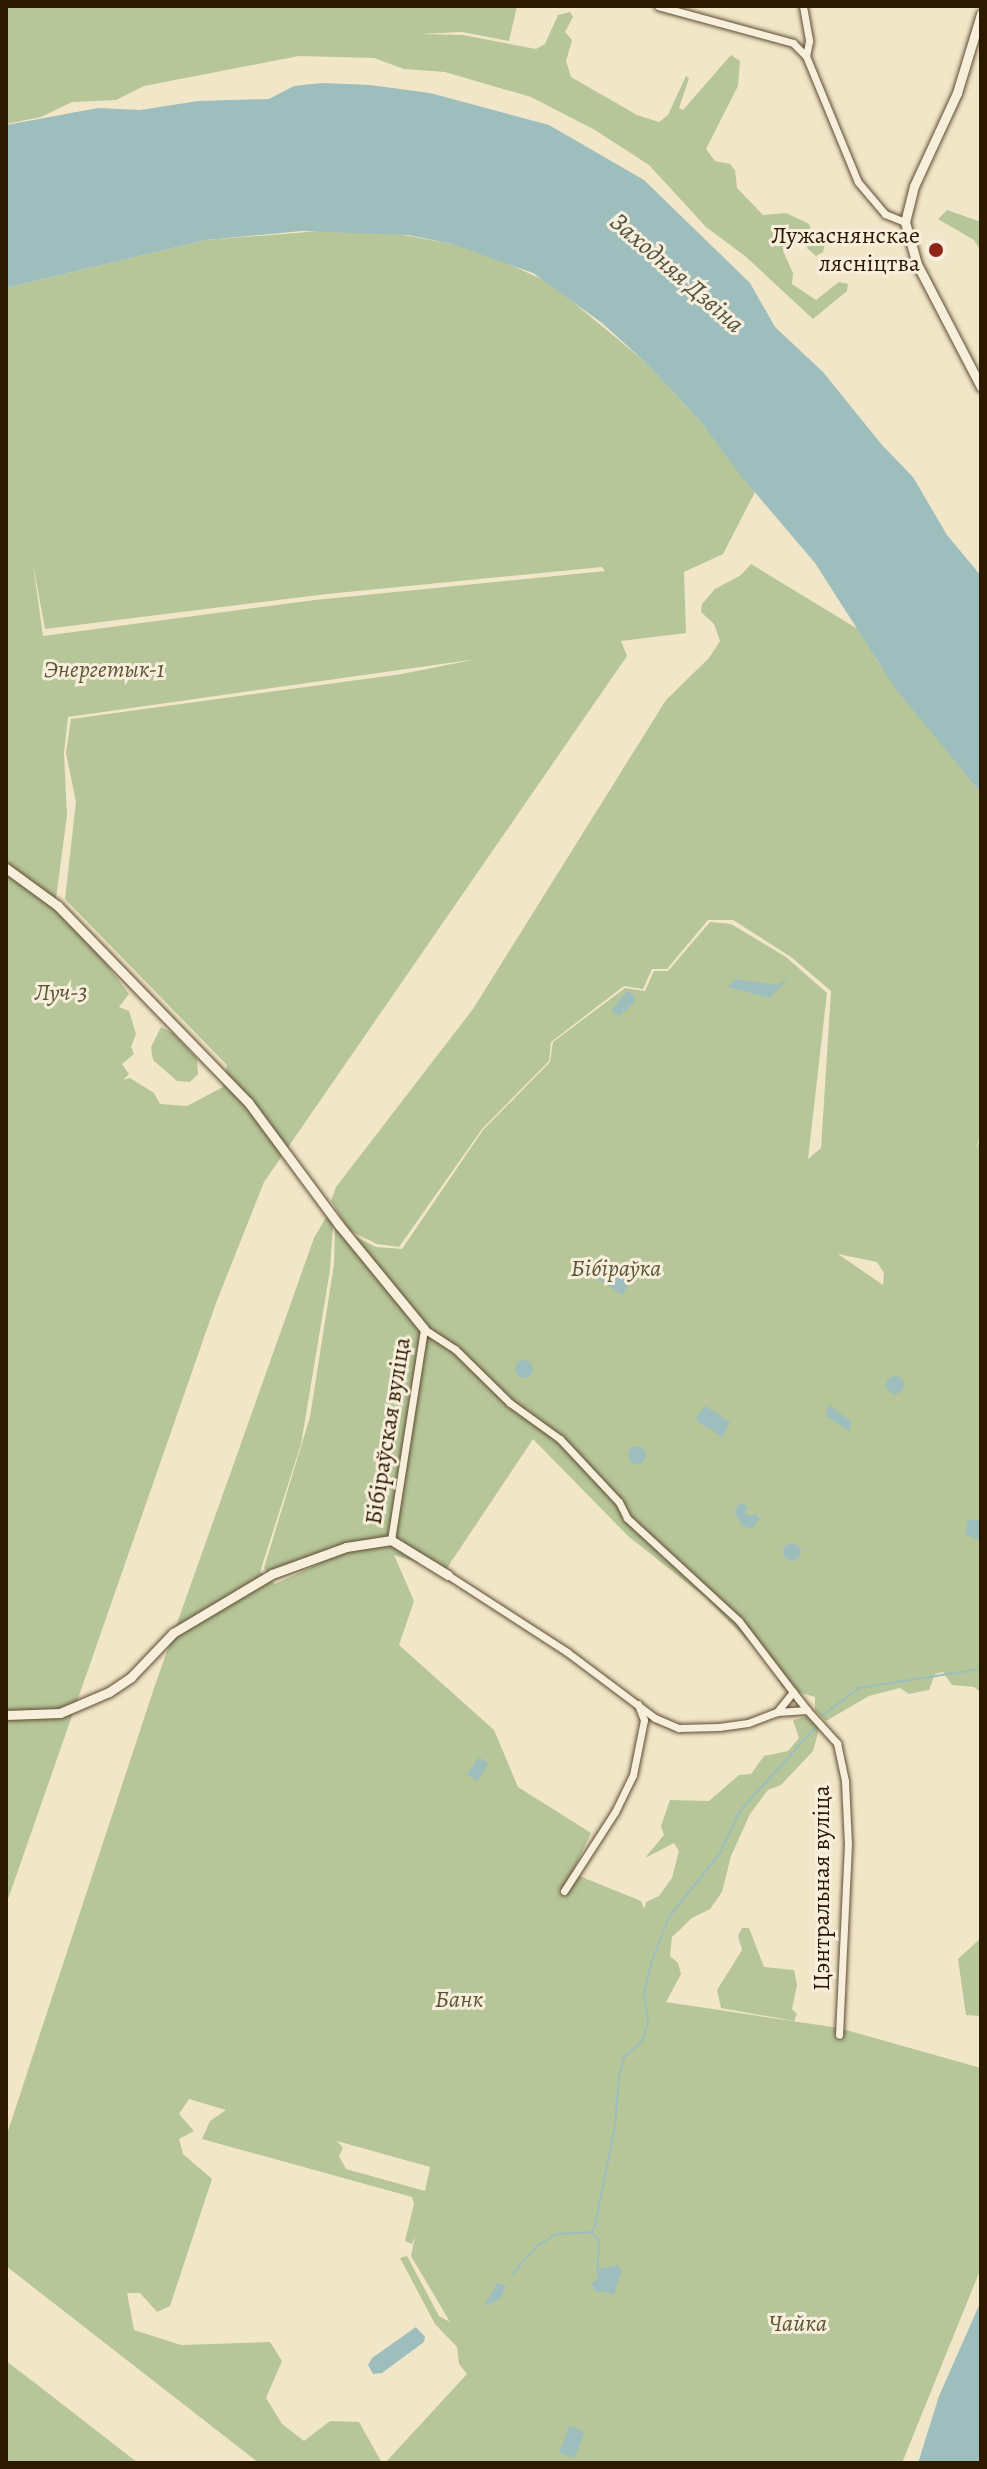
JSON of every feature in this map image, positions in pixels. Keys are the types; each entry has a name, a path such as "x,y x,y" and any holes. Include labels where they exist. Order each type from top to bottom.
{"street":[{"path":"658,6 793,43 806,56 858,182 885,214 905,222"},
{"path":"803,6 809,41 806,56"},
{"path":"981,14 957,93 914,186 905,222 917,264 981,387"},
{"path":"6,868 58,906 248,1102 339,1225 424,1329"},
{"name":"Бібіраўская вуліца","path":"391,1540 424,1329"},
{"name":"Цэнтральная вуліца","path":"424,1329 455,1349 510,1403 560,1439 619,1502 627,1518 739,1621 807,1710 837,1743 845,1781 847,1914 839,2035"},
{"path":"6,1715 60,1713 83,1704 131,1677 173,1633 272,1574 346,1547 391,1540 637,1702 655,1718 679,1728 748,1723 777,1712 807,1710"},
{"path":"777,1712 793,1692"},
{"path":"564,1891 615,1812 633,1775 644,1720 637,1702"}],"green space":[{"path":"6,6 517,6 509,41 462,32 419,34 463,35 536,49 545,44 558,15 570,12 573,17 565,32 572,40 566,61 571,77 637,115 659,122 668,115 686,76 689,78 679,108 683,110 731,55 740,61 738,86 706,149 715,161 730,164 735,170 737,188 763,215 786,213 809,224 817,244 825,243 823,252 816,256 808,249 803,235 797,232 787,237 783,251 793,273 792,284 816,300 839,282 848,284 847,291 813,319 745,256 706,227 649,165 595,130 531,97 445,72 404,69 374,58 299,56 144,86 116,100 72,102 41,117 6,124"},
{"path":"947,210 981,222 981,251 974,240 938,219"},
{"path":"321,231 398,234 452,244 491,256 550,283 644,361 701,422 755,492 723,554 684,572 686,633 621,641 627,656 264,1182 216,1303 6,1905 6,288 206,240","holes":["33,564 45,629 327,594 602,567 605,571 315,600 43,636","477,659 402,674 71,719 66,753 76,802 65,899 227,1065 223,1087 187,1106 160,1104 154,1093 130,1078 123,1080 129,1074 122,1064 134,1054 131,1047 136,1034 129,1011 119,1007 129,994 56,898 67,815 64,753 68,717"]},
{"path":"751,564 861,631 878,662 981,793 981,1133 975,1151 981,1138 981,1692 974,1687 952,1685 943,1672 935,1674 929,1690 909,1694 900,1688 869,1696 826,1721 815,1710 815,1697 782,1687 771,1664 706,1598 628,1536 533,1439 445,1571 394,1555 414,1601 399,1645 494,1730 518,1787 591,1833 572,1873 641,1901 644,1909 646,1902 659,1896 672,1878 679,1851 674,1843 645,1858 664,1835 661,1826 670,1800 709,1801 739,1775 751,1774 764,1756 788,1751 799,1738 793,1720 810,1716 819,1729 813,1751 781,1785 768,1790 750,1814 731,1856 722,1892 710,1909 692,1918 672,1937 670,1956 678,1963 681,1974 666,2002 839,2028 981,2068 981,2268 902,2463 385,2463 467,2374 459,2364 457,2347 435,2324 400,2258 407,2256 439,2316 450,2322 411,2256 415,2237 412,2244 405,2241 414,2204 412,2197 202,2139 210,2121 226,2110 189,2099 179,2114 194,2131 179,2139 183,2154 212,2179 170,2306 157,2312 140,2293 127,2293 134,2330 181,2345 270,2342 282,2361 266,2398 282,2424 304,2441 330,2421 359,2422 382,2463 259,2463 6,2266 6,2137 154,1688 314,1238 328,1214 333,1224 330,1270 301,1444 260,1572 275,1584 325,1561 274,1580 264,1568 310,1417 334,1264 335,1226 376,1247 402,1249 483,1130 550,1062 553,1042 625,988 645,991 654,971 668,971 710,922 731,924 786,957 827,993 808,1159 821,1148 831,991 791,957 733,920 708,920 667,969 652,969 643,989 624,986 551,1042 549,1061 482,1129 399,1247 377,1244 350,1231 331,1201 336,1187 473,1009 666,700 709,658 720,641 714,624 701,612 702,604 715,589 741,575","holes":["838,1254 877,1262 884,1273 883,1285","337,2141 430,2167 425,2191 346,2169 339,2156 343,2148"]},
{"path":"161,1027 174,1034 197,1059 198,1074 190,1082 177,1081 153,1060 151,1047"},
{"path":"742,1928 749,1928 764,1967 794,1970 797,1985 792,2009 797,2014 794,2021 721,2008 717,1990 742,1950 738,1936"},
{"path":"981,1938 981,2016 966,2015 958,1959"},
{"path":"6,2361 35,2383 138,2463 6,2463"}],"water":[{"name":"Заходняя Дзвіна","path":"321,83 370,85 430,93 549,125 644,180 750,283 775,327 823,372 882,445 913,477 947,535 981,576 981,793 895,688 815,563 741,476 701,422 644,361 602,323 533,273 452,244 408,235 302,231 206,240 6,288 6,125 98,108 140,110 198,101 269,99 294,86"},
{"path":"789,978 769,998 728,987 735,979 776,985"},
{"path":"627,991 634,995 635,1002 619,1016 611,1010"},
{"path":"604,1262 632,1279 622,1295 599,1280 597,1275"},
{"path":"520,1360 528,1360 533,1369 531,1376 520,1378 515,1373 515,1365"},
{"path":"895,1376 904,1385 895,1394 886,1385"},
{"path":"829,1405 851,1421 850,1432 825,1415"},
{"path":"705,1406 730,1422 723,1437 698,1422 696,1418"},
{"path":"637,1446 646,1455 637,1464 628,1455"},
{"path":"740,1502 748,1507 745,1515 757,1515 760,1519 751,1529 742,1525 734,1512"},
{"path":"968,1520 981,1520 981,1541 965,1534"},
{"path":"792,1543 801,1552 792,1561 783,1552"},
{"path":"479,1757 489,1764 477,1781 467,1774"},
{"path":"617,2265 622,2271 614,2294 594,2291 592,2282 596,2281 599,2269"},
{"path":"497,2283 506,2286 501,2299 484,2306"},
{"path":"981,2301 981,2463 918,2463 939,2396"},
{"path":"416,2327 425,2337 424,2342 382,2373 373,2374 368,2365 372,2358"},
{"path":"569,2426 585,2432 575,2458 559,2452"}],"waterway":[{"path":"823,1715 859,1688 981,1669"},
{"path":"512,2274 536,2247 556,2234 591,2232 595,2226 615,2126 619,2076 624,2057 642,2041 648,2022 644,1993 669,1917 721,1852 739,1812 814,1729"},
{"path":"591,2232 599,2240 597,2273"}],"place":[{"name":"Лужаснянскае лясніцтва","path":"936,250"}],"park label":[{"name":"Энергетык-1","path":"104,670"},
{"name":"Луч-3","path":"61,993"},
{"name":"Бібіраўка","path":"616,1269"},
{"name":"Банк","path":"459,2000"},
{"name":"Чайка","path":"798,2324"}]}
